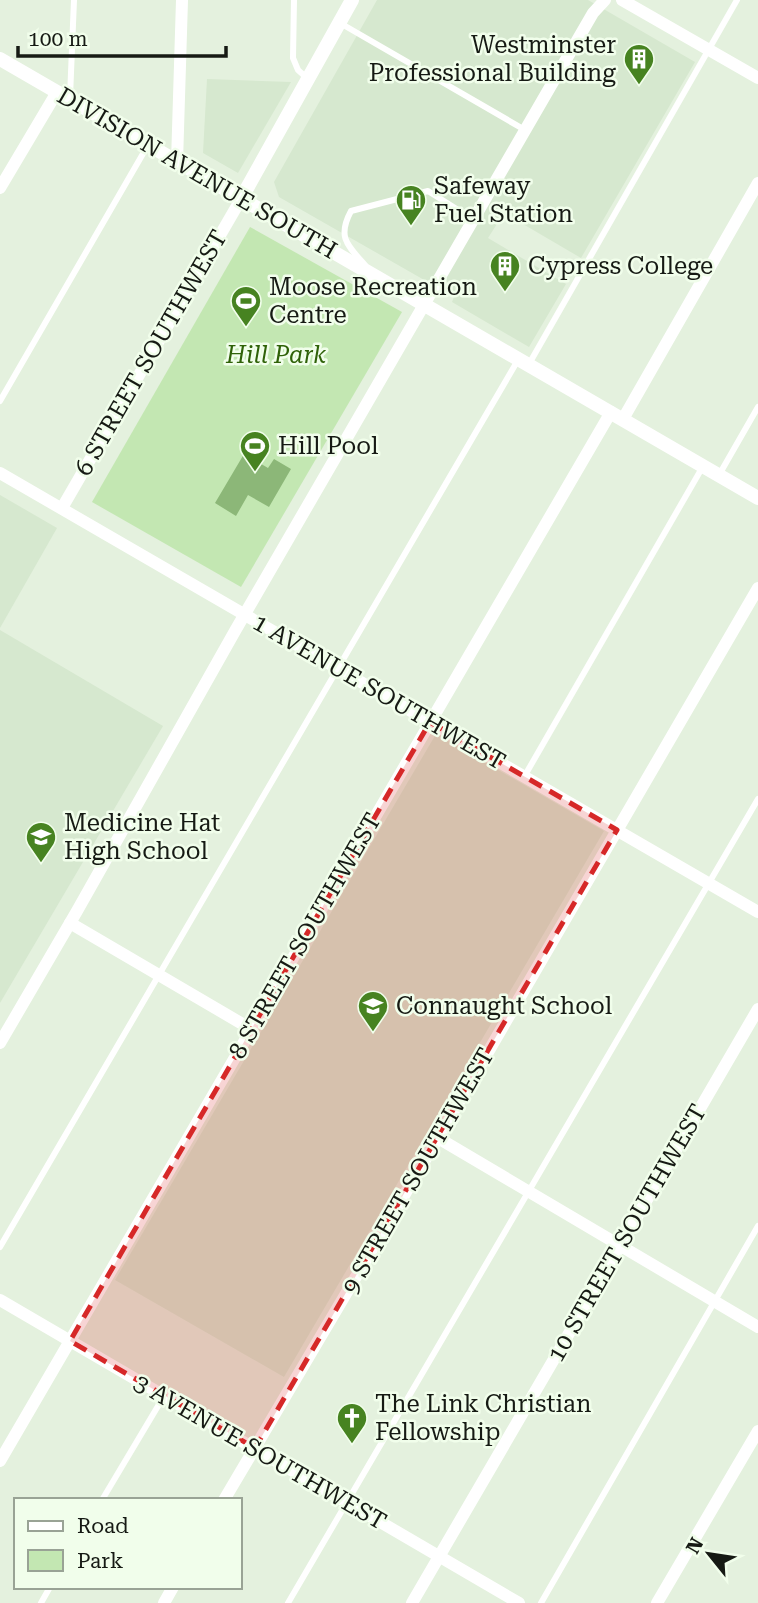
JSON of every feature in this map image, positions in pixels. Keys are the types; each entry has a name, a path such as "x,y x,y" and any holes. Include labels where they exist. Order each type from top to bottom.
{"street":[{"path":"177,162 182,0"},
{"path":"241,199 352,0"},
{"path":"0,1043 244,614 593,13 605,0"},
{"path":"622,0 758,78"},
{"name":"DIVISION AVENUE SOUTH","path":"0,59 758,498"},
{"path":"0,188 63,95"},
{"name":"8 STREET SOUTHWEST","path":"0,1461 430,722 758,183"},
{"name":"6 STREET SOUTHWEST","path":"62,508 241,199"},
{"name":"1 AVENUE SOUTHWEST","path":"0,472 758,912"},
{"name":"9 STREET SOUTHWEST","path":"225,1498 758,588"},
{"path":"70,923 251,1029"},
{"name":"10 STREET SOUTHWEST","path":"412,1603 758,1009"},
{"path":"438,1138 758,1327"},
{"name":"3 AVENUE SOUTHWEST","path":"0,1300 519,1603"},
{"path":"657,1603 758,1431"}],"lane":[{"path":"63,95 74,0"},
{"path":"294,0 293,58 298,70 308,79"},
{"path":"0,1247 338,669 737,0"},
{"path":"340,23 525,131"},
{"path":"0,401 148,145"},
{"path":"371,272 350,248 344,235 343,228 351,211 428,191 474,220"},
{"path":"719,475 758,407"},
{"path":"524,777 703,466"},
{"path":"288,1603 758,799"},
{"path":"541,1603 758,1226"},
{"path":"103,1498 164,1396"}],"highlighted area":[{"path":"430,722 617,830 255,1448 70,1341"}],"shaded area":[{"path":"377,0 588,0 695,62 581,258 504,213 488,238 566,284 529,347 452,302 454,297 279,197 274,182"},
{"path":"207,79 291,82 238,173 203,153"},
{"path":"244,454 268,468 274,459 291,469 269,507 248,495 236,516 215,503"},
{"path":"0,495 57,528 0,628"},
{"name":"Medicine Hat High School","path":"0,630 163,726 0,1003"},
{"name":"Connaught School","path":"436,734 604,831 284,1377 115,1280"}],"green space":[{"name":"Hill Park","path":"250,227 402,312 241,587 92,502"}],"place":[{"name":"Westminster Professional Building","path":"639,86"},
{"name":"Safeway Fuel Station","path":"411,227"},
{"name":"Cypress College","path":"505,293"},
{"name":"Moose Recreation Centre","path":"246,328"},
{"name":"Hill Pool","path":"255,473"},
{"name":"Medicine Hat High School","path":"41,864"},
{"name":"Connaught School","path":"373,1033"},
{"name":"The Link Christian Fellowship","path":"352,1445"}]}
